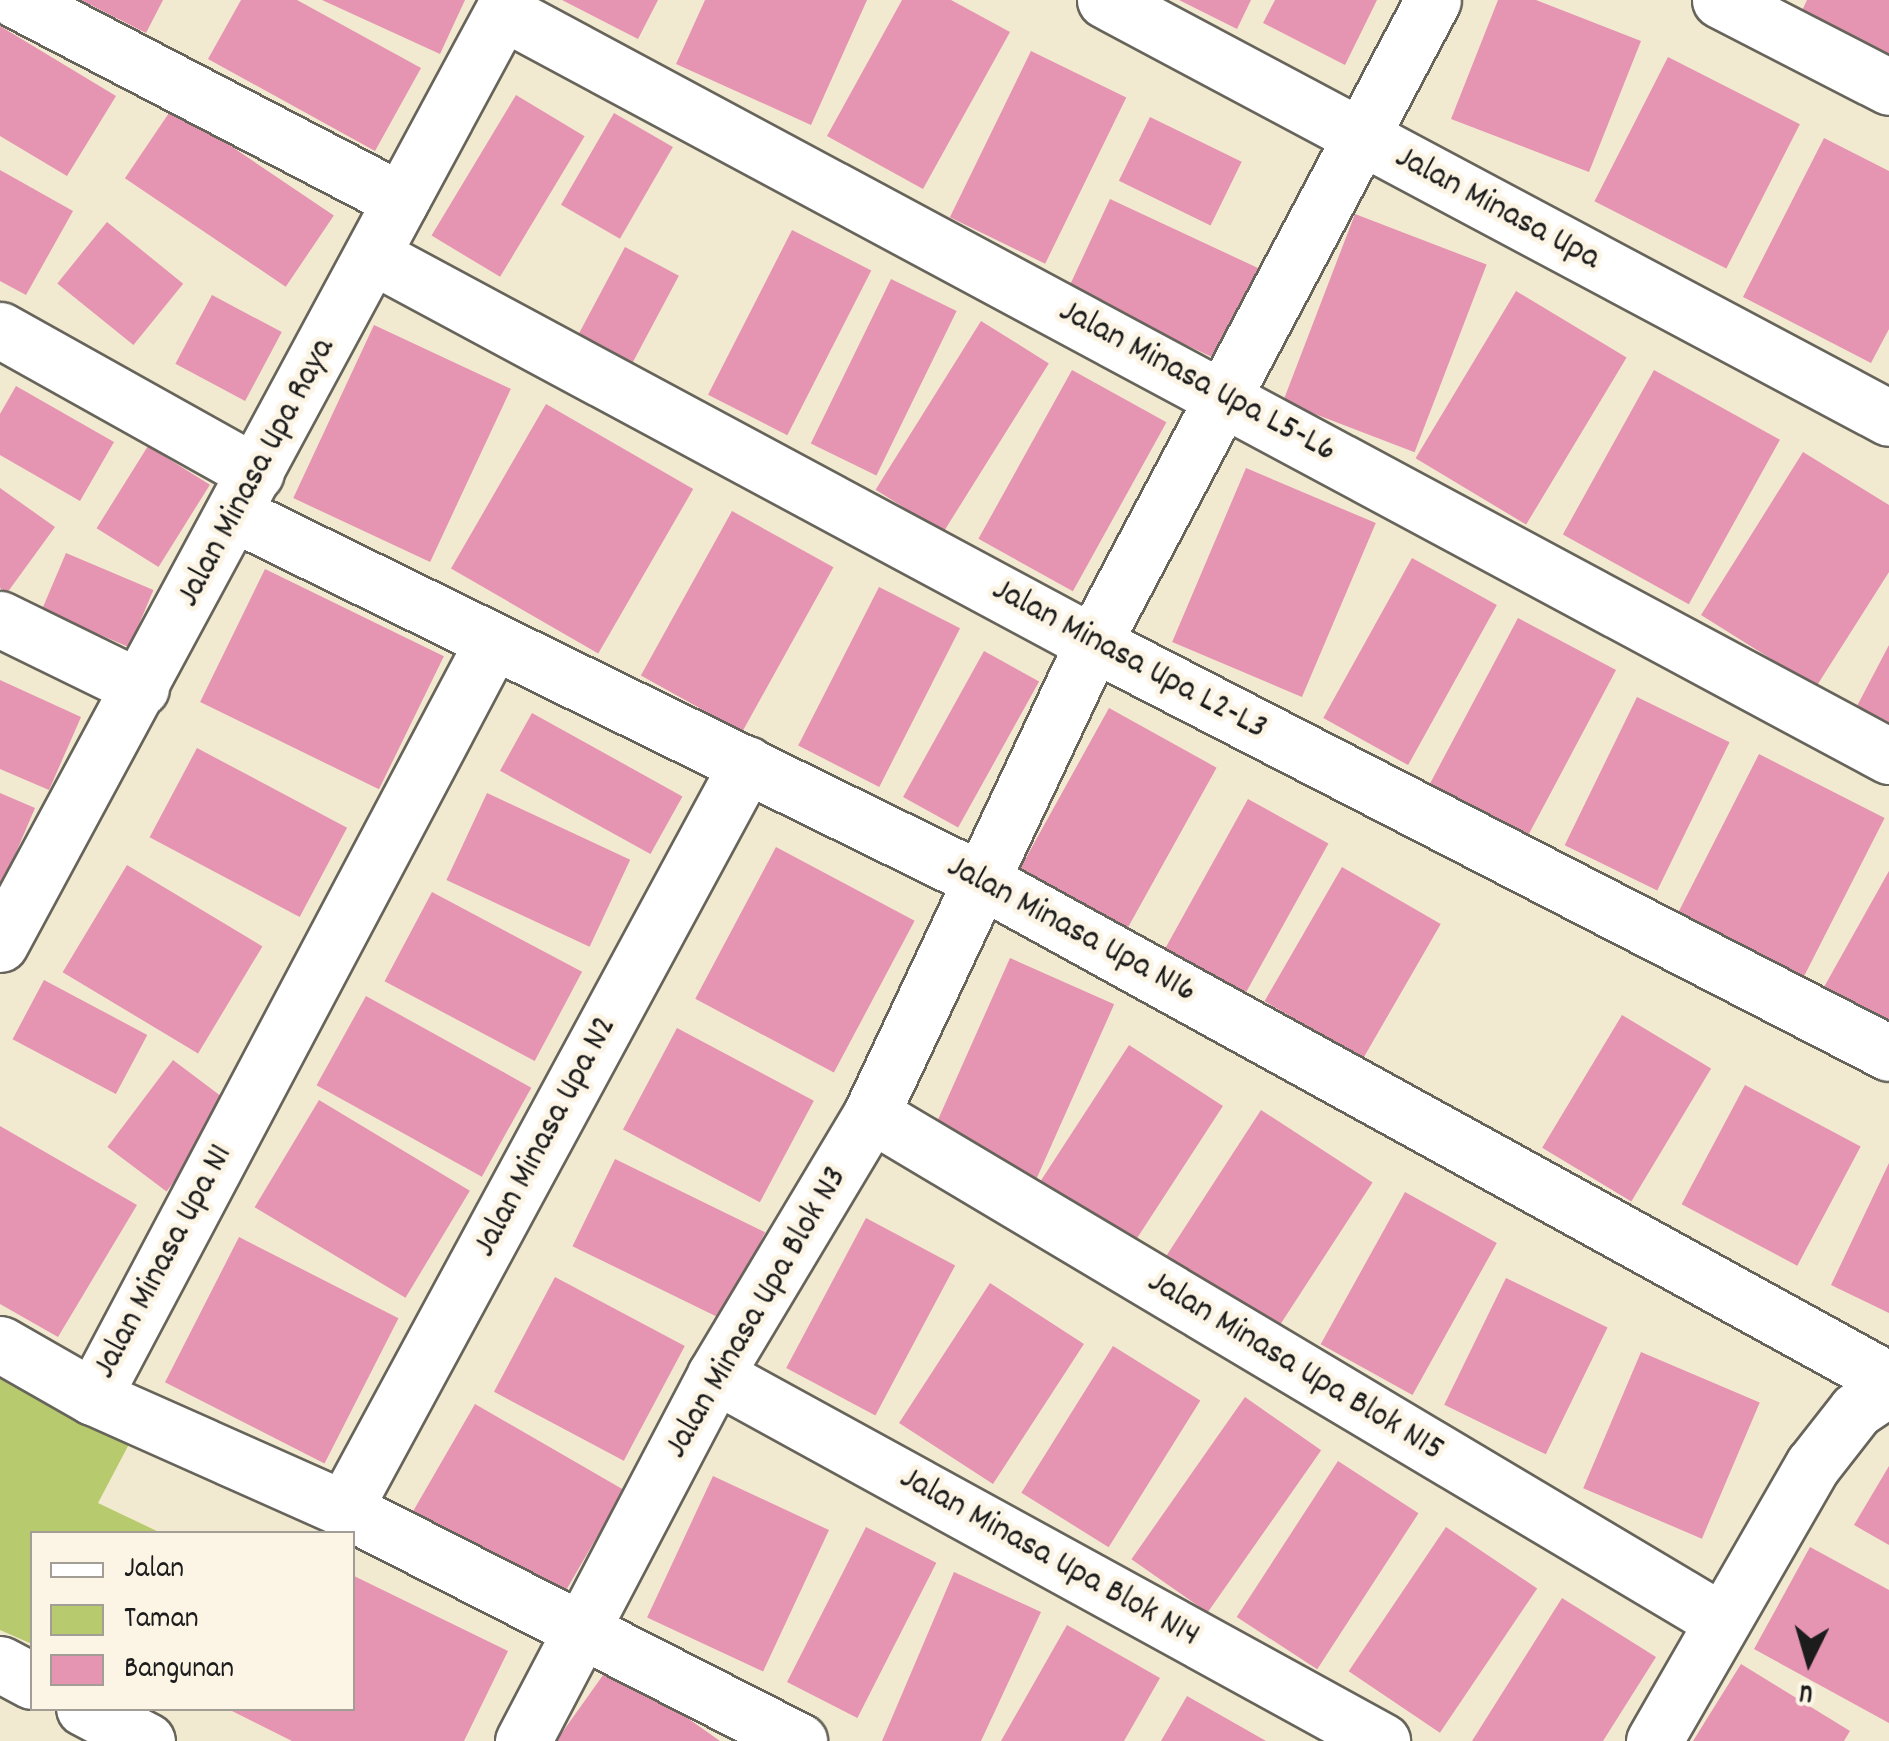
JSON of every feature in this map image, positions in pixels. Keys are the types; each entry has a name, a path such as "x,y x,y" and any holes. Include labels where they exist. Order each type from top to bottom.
{"street":[{"path":"16,0 400,200"},
{"name":"Jalan Minasa Upa","path":"1106,0 1889,418"},
{"name":"Jalan Minasa Upa Blok N3","path":"523,1741 587,1628 715,1375 871,1114 977,878 1093,643 1227,398 1433,0"},
{"path":"1720,0 1889,87"},
{"name":"Jalan Minasa Upa Raya","path":"0,944 506,6"},
{"name":"Jalan Minasa Upa L5-L6","path":"506,6 1889,756"},
{"name":"Jalan Minasa Upa L2-L3","path":"374,256 1093,643 1889,1054"},
{"name":"Jalan Minasa Upa N16","path":"0,330 246,494 490,645 747,764 977,878 1889,1380"},
{"path":"0,618 141,688"},
{"name":"Jalan Minasa Upa N1","path":"490,645 93,1397 344,1509 587,1628 799,1741"},
{"name":"Jalan Minasa Upa N2","path":"344,1509 747,764"},
{"name":"Jalan Minasa Upa Blok N15","path":"871,1114 1720,1620"},
{"path":"0,1344 93,1397"},
{"name":"Jalan Minasa Upa Blok N14","path":"715,1375 1382,1741"},
{"path":"1654,1741 1720,1620 1813,1465 1856,1410 1889,1388"},
{"path":"0,1664 30,1681"},
{"path":"90,1711 146,1741"}],"green space":[{"path":"0,1360 137,1429 98,1503 157,1531 30,1531 30,1643 0,1630"}],"building":[{"path":"81,0 163,0 146,33"},
{"path":"241,0 297,0 421,68 375,151 208,59"},
{"path":"322,0 465,0 440,54"},
{"path":"562,0 658,0 638,39"},
{"path":"705,0 867,0 811,125 676,64"},
{"path":"902,0 951,0 1010,32 923,189 827,136"},
{"path":"1179,0 1251,0 1237,29"},
{"path":"1275,0 1377,0 1345,65 1263,23"},
{"path":"1498,0 1536,0 1641,41 1589,172 1451,119"},
{"path":"1807,0 1889,0 1889,73 1794,28"},
{"path":"0,26 116,96 67,176 0,136"},
{"path":"1031,51 1126,97 1045,264 950,217"},
{"path":"1668,57 1800,124 1726,269 1594,201"},
{"path":"516,95 585,136 500,277 432,236"},
{"path":"173,107 334,215 286,287 125,178"},
{"path":"614,113 673,147 620,239 561,205"},
{"path":"1150,117 1242,162 1211,226 1119,181"},
{"path":"1824,138 1889,171 1889,329 1871,363 1743,297"},
{"path":"0,170 73,211 26,295 0,281"},
{"path":"1110,199 1262,270 1220,361 1068,290"},
{"path":"1355,214 1487,265 1415,452 1283,402"},
{"path":"107,222 183,284 133,345 57,283"},
{"path":"792,230 871,270 787,435 708,395"},
{"path":"625,247 679,276 627,373 573,344"},
{"path":"891,279 957,311 876,475 811,443"},
{"path":"1516,291 1627,357 1526,525 1416,458"},
{"path":"212,295 282,332 245,401 175,364"},
{"path":"981,321 1049,363 943,532 876,490"},
{"path":"374,325 511,389 430,562 293,498"},
{"path":"1072,370 1166,422 1073,591 978,539"},
{"path":"1654,370 1780,440 1689,604 1563,534"},
{"path":"16,386 114,442 80,501 0,455 0,414"},
{"path":"546,404 693,489 598,654 451,569"},
{"path":"148,446 210,485 159,567 97,528"},
{"path":"1803,452 1889,505 1889,572 1816,687 1701,615"},
{"path":"1246,468 1376,523 1302,697 1172,642"},
{"path":"0,488 55,527 7,593 0,588"},
{"path":"732,511 833,567 742,732 641,675"},
{"path":"66,553 153,590 129,647 42,610"},
{"path":"1412,558 1497,605 1408,765 1323,718"},
{"path":"265,569 444,656 379,789 200,702"},
{"path":"879,587 960,628 879,787 798,746"},
{"path":"1518,618 1616,670 1527,837 1429,785"},
{"path":"1889,645 1889,722 1857,706"},
{"path":"984,651 1039,682 958,828 903,797"},
{"path":"0,680 81,717 49,790 0,769"},
{"path":"1637,697 1730,742 1657,890 1565,845"},
{"path":"1109,708 1217,768 1124,934 1017,874"},
{"path":"532,713 682,796 650,854 500,771"},
{"path":"197,748 347,828 300,917 150,837"},
{"path":"1759,754 1885,818 1801,982 1675,918"},
{"path":"0,793 35,808 0,890"},
{"path":"487,793 630,860 590,947 446,880"},
{"path":"1248,799 1328,844 1245,994 1165,949"},
{"path":"776,847 915,921 834,1073 695,999"},
{"path":"127,865 262,946 198,1054 63,972"},
{"path":"1342,867 1441,924 1363,1058 1264,1001"},
{"path":"1889,871 1889,1022 1824,987"},
{"path":"432,892 582,972 535,1061 385,981"},
{"path":"1010,958 1114,1004 1036,1179 932,1132"},
{"path":"44,980 147,1035 116,1094 13,1039"},
{"path":"366,996 531,1088 482,1177 317,1085"},
{"path":"1622,1015 1711,1069 1631,1201 1542,1148"},
{"path":"677,1028 814,1101 760,1202 623,1130"},
{"path":"1129,1045 1223,1106 1132,1246 1038,1185"},
{"path":"173,1060 232,1105 167,1192 107,1147"},
{"path":"1745,1085 1861,1147 1797,1266 1682,1204"},
{"path":"319,1100 470,1191 405,1298 255,1207"},
{"path":"1261,1110 1373,1182 1273,1335 1162,1263"},
{"path":"0,1126 137,1205 58,1337 0,1304"},
{"path":"615,1159 765,1232 723,1319 572,1246"},
{"path":"1889,1163 1889,1313 1831,1285"},
{"path":"1405,1192 1497,1243 1412,1395 1321,1344"},
{"path":"866,1218 955,1265 875,1416 786,1368"},
{"path":"239,1237 398,1318 324,1463 165,1382"},
{"path":"555,1277 685,1346 624,1461 494,1392"},
{"path":"1506,1278 1608,1328 1546,1454 1444,1405"},
{"path":"990,1283 1084,1344 993,1484 899,1423"},
{"path":"1113,1346 1200,1401 1109,1547 1021,1493"},
{"path":"1641,1352 1760,1402 1702,1539 1583,1488"},
{"path":"1245,1397 1321,1450 1208,1613 1131,1559"},
{"path":"475,1404 624,1490 557,1606 408,1520"},
{"path":"1338,1461 1419,1513 1317,1669 1237,1617"},
{"path":"1889,1466 1889,1545 1854,1525"},
{"path":"713,1476 829,1530 763,1671 647,1617"},
{"path":"866,1527 936,1563 857,1718 787,1682"},
{"path":"1446,1527 1537,1589 1440,1733 1349,1671"},
{"path":"1810,1547 1889,1590 1889,1723 1754,1649"},
{"path":"954,1572 1041,1612 981,1741 882,1741"},
{"path":"355,1576 508,1651 464,1741 292,1741 232,1711 355,1711"},
{"path":"1562,1598 1656,1657 1603,1741 1472,1741"},
{"path":"1067,1625 1160,1678 1124,1741 1001,1741"},
{"path":"611,1664 720,1741 556,1741"},
{"path":"1741,1664 1850,1731 1844,1741 1693,1741"},
{"path":"1187,1696 1266,1741 1161,1741"}]}
